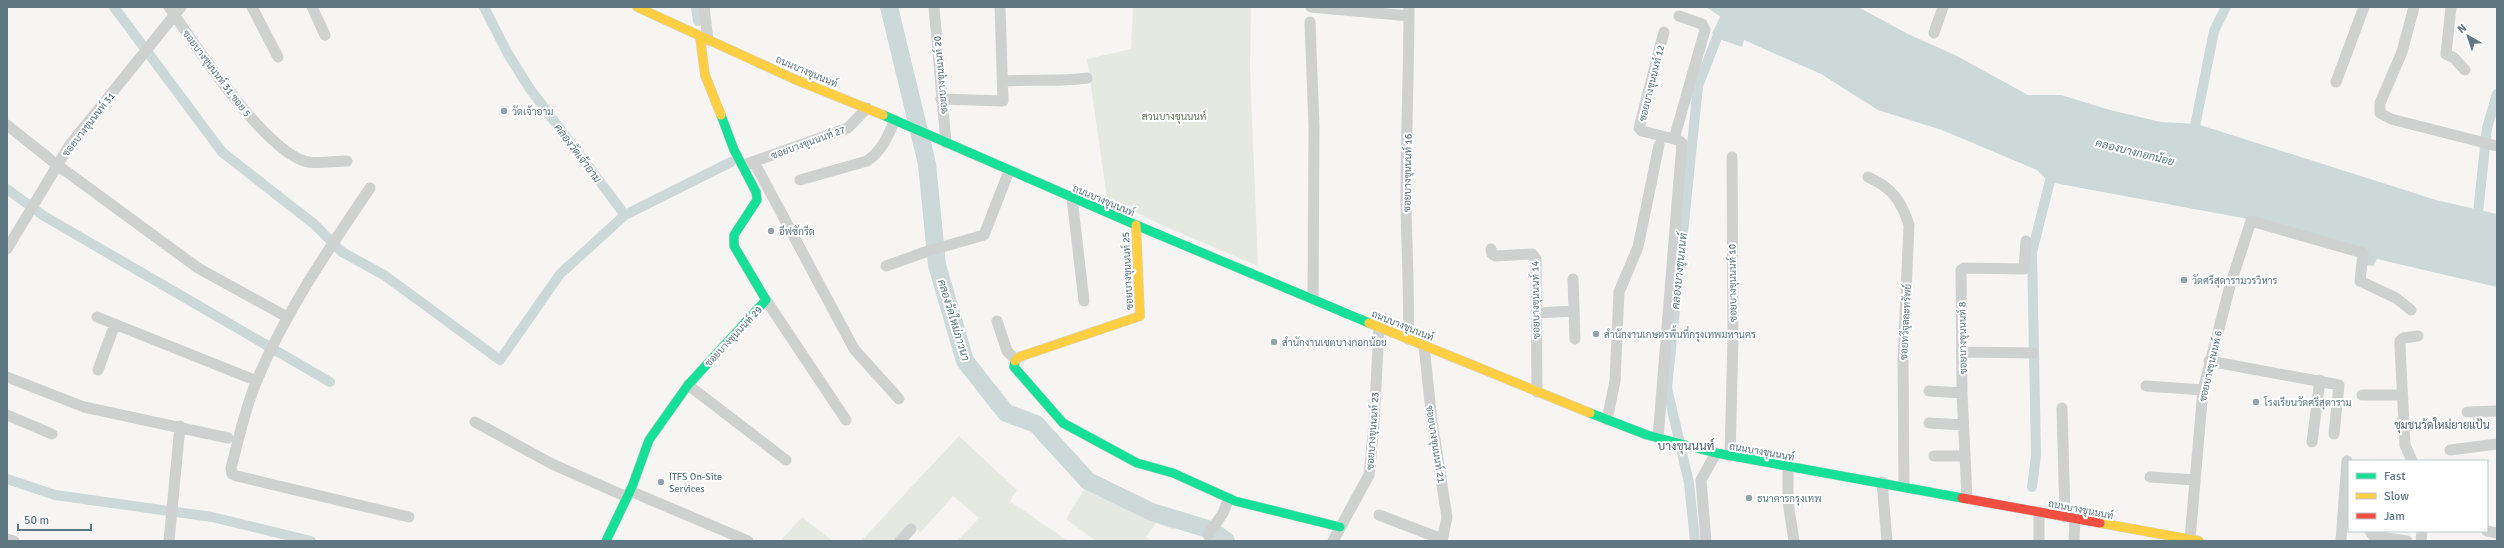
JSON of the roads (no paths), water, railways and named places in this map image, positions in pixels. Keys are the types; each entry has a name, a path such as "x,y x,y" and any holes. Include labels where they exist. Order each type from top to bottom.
{"street":[{"path":"252,7 278,57"},
{"path":"312,7 325,35"},
{"name":"ถนนบางขุนนนท์","path":"637,7 794,79 896,120 1072,198 1424,346 1607,420 1658,438 1716,454 1904,486 2172,539 2194,540"},
{"path":"704,7 704,38"},
{"name":"ซอยบางขุนนนท์ 20","path":"934,7 946,143"},
{"path":"941,99 999,103 1004,99 1000,7"},
{"path":"1311,7 1409,11"},
{"path":"1934,33 1943,7"},
{"path":"2336,82 2364,7"},
{"path":"2414,7 2402,52 2380,103 2380,113 2391,119 2497,146"},
{"path":"2451,7 2446,54 2454,58 2465,70"},
{"name":"ซอยบางขุนนนท์ 31","path":"9,242 28,214 56,164 150,46 175,10"},
{"name":"ซอยบางขุนนนท์ 31 ซอย 5","path":"175,10 238,103 278,143 295,157 306,162 347,161"},
{"name":"ซอยบางขุนนนท์ 16","path":"1408,339 1406,196 1409,96 1409,11"},
{"path":"1658,438 1682,144 1674,139 1705,30 1702,24 1679,16"},
{"path":"1310,22 1314,128 1313,299"},
{"name":"ซอยบางขุนนนท์ 12","path":"1664,32 1639,128 1642,131 1674,139"},
{"name":"ซอยบางขุนนนท์ 29","path":"606,541 628,494 649,440 688,385 766,300 734,246 733,240 757,200 756,192 734,150 705,76 704,38"},
{"path":"1003,81 1040,79 1057,82 1087,78"},
{"name":"ซอยบางขุนนนท์ 27","path":"741,163 754,162 848,128 867,108"},
{"path":"800,180 867,161 875,156 885,142 896,120"},
{"path":"7,125 56,164 198,268 287,317"},
{"path":"1607,420 1615,381 1619,292 1638,247 1659,145"},
{"name":"ซอยบางขุนนนท์ 10","path":"1730,456 1733,338 1732,157"},
{"path":"754,162 854,349 899,399"},
{"path":"886,266 928,251 984,235 1009,171"},
{"name":"ซอยทวีจุลละทรัพย์","path":"1868,177 1887,186 1904,209 1909,225 1903,360 1904,486"},
{"path":"370,188 327,250 287,317 257,381 244,417 231,468 232,474 410,517"},
{"path":"1072,198 1084,301"},
{"name":"ซอยบางขุนนนท์ 6","path":"2194,540 2195,480 2203,390 2209,361 2230,286 2251,221 2363,253 2360,281 2396,298 2411,310"},
{"name":"ซอยบางขุนนนท์ 25","path":"1016,360 1140,316 1136,225"},
{"name":"ซอยบางขุนนนท์ 8","path":"1967,498 1962,393 1963,352 1961,270 1964,268 2024,269 2026,241"},
{"name":"ซอยบางขุนนนท์ 14","path":"1491,249 1492,254 1496,256 1528,254 1534,256 1537,392"},
{"path":"1573,279 1574,339"},
{"path":"766,300 846,420"},
{"path":"1536,313 1574,311"},
{"path":"97,317 257,381"},
{"path":"997,321 1007,351 1016,360 1014,367 1063,423 1137,463 1173,473 1229,498 1340,527"},
{"path":"98,370 115,324"},
{"name":"ซอยบางขุนนนท์ 23","path":"1333,541 1369,475 1379,327"},
{"path":"2412,460 2405,445 2400,341 2408,337 2418,336"},
{"name":"ซอยบางขุนนนท์ 21","path":"1424,346 1432,421 1447,510 1442,540"},
{"path":"1963,352 2032,353"},
{"path":"2209,361 2320,380 2339,385 2334,434"},
{"path":"7,377 84,407 180,426 228,438"},
{"path":"2312,442 2320,380"},
{"path":"688,385 786,460"},
{"path":"2146,386 2203,390"},
{"path":"1929,391 1962,393"},
{"path":"2362,395 2402,394"},
{"path":"2062,408 2070,518 2074,541"},
{"path":"2467,412 2497,411"},
{"path":"7,415 52,434"},
{"path":"475,422 552,464 730,537 748,541"},
{"path":"1929,423 1963,425"},
{"path":"169,541 180,426"},
{"path":"2450,450 2497,444"},
{"path":"1706,541 1701,480 1716,454"},
{"path":"1934,456 1965,456"},
{"path":"2341,541 2347,461"},
{"path":"1788,467 1788,502 1794,541"},
{"path":"2150,477 2195,480"},
{"path":"1882,482 1887,541"},
{"path":"1208,535 1223,513 1229,498"},
{"path":"2039,512 2039,541"},
{"path":"1379,515 1442,540"},
{"path":"900,541 911,530"},
{"path":"2371,532 2373,536 2407,541"},
{"path":"7,540 14,541"}],"water":[{"name":"คลองบางกอกน้อย","path":"1706,7 1858,7 1908,34 1957,56 2028,95 2061,95 2110,110 2161,122 2197,124 2436,200 2497,214 2497,287 2377,259 2373,266 2365,265 2366,252 2248,219 2049,182 2037,170 1942,130 1878,110 1821,74 1744,40 1742,47 1716,38 1712,33 1721,17"}],"waterway":[{"path":"114,7 222,152 314,224 342,252 384,275 500,360 560,274 625,215 731,162"},
{"name":"คลองวัดเจ้าอาม","path":"484,7 508,54 530,89 625,215"},
{"path":"696,7 698,21"},
{"name":"คลองวัดใหม่ภาวนา","path":"889,7 927,164 937,265 965,361 1006,413 1036,424 1088,481 1152,512 1211,530 1226,541"},
{"name":"คลองบางขุนนนท์","path":"1695,541 1689,483 1667,388 1698,86 1723,22 1733,7"},
{"path":"2193,136 2214,31 2226,7"},
{"path":"2477,222 2487,128 2497,94"},
{"path":"2032,487 2036,455 2032,252 2053,169"},
{"path":"7,189 44,216 330,382"},
{"path":"7,479 55,495 212,517 311,541"}],"place":[{"name":"วัดเจ้าอาม","path":"504,111"},
{"name":"อีฟซักรีด","path":"771,231"},
{"name":"วัดศรีสุดารามวรวิหาร","path":"2184,280"},
{"name":"สำนักงานเกษตรพื้นที่กรุงเทพมหานคร","path":"1596,334"},
{"name":"สำนักงานเขตบางกอกน้อย","path":"1274,342"},
{"name":"โรงเรียนวัดศรีสุดาราม","path":"2256,402"},
{"name":"ITFS On-Site Services","path":"661,482"},
{"name":"ธนาคารกรุงเทพ","path":"1749,498"}],"district":[{"name":"ชุมชนวัดใหม่ยายแป้น","path":"2442,425"},
{"name":"บางขุนนนท์","path":"1686,446"}],"park label":[{"name":"สวนบางขุนนนท์","path":"1174,116"}]}
